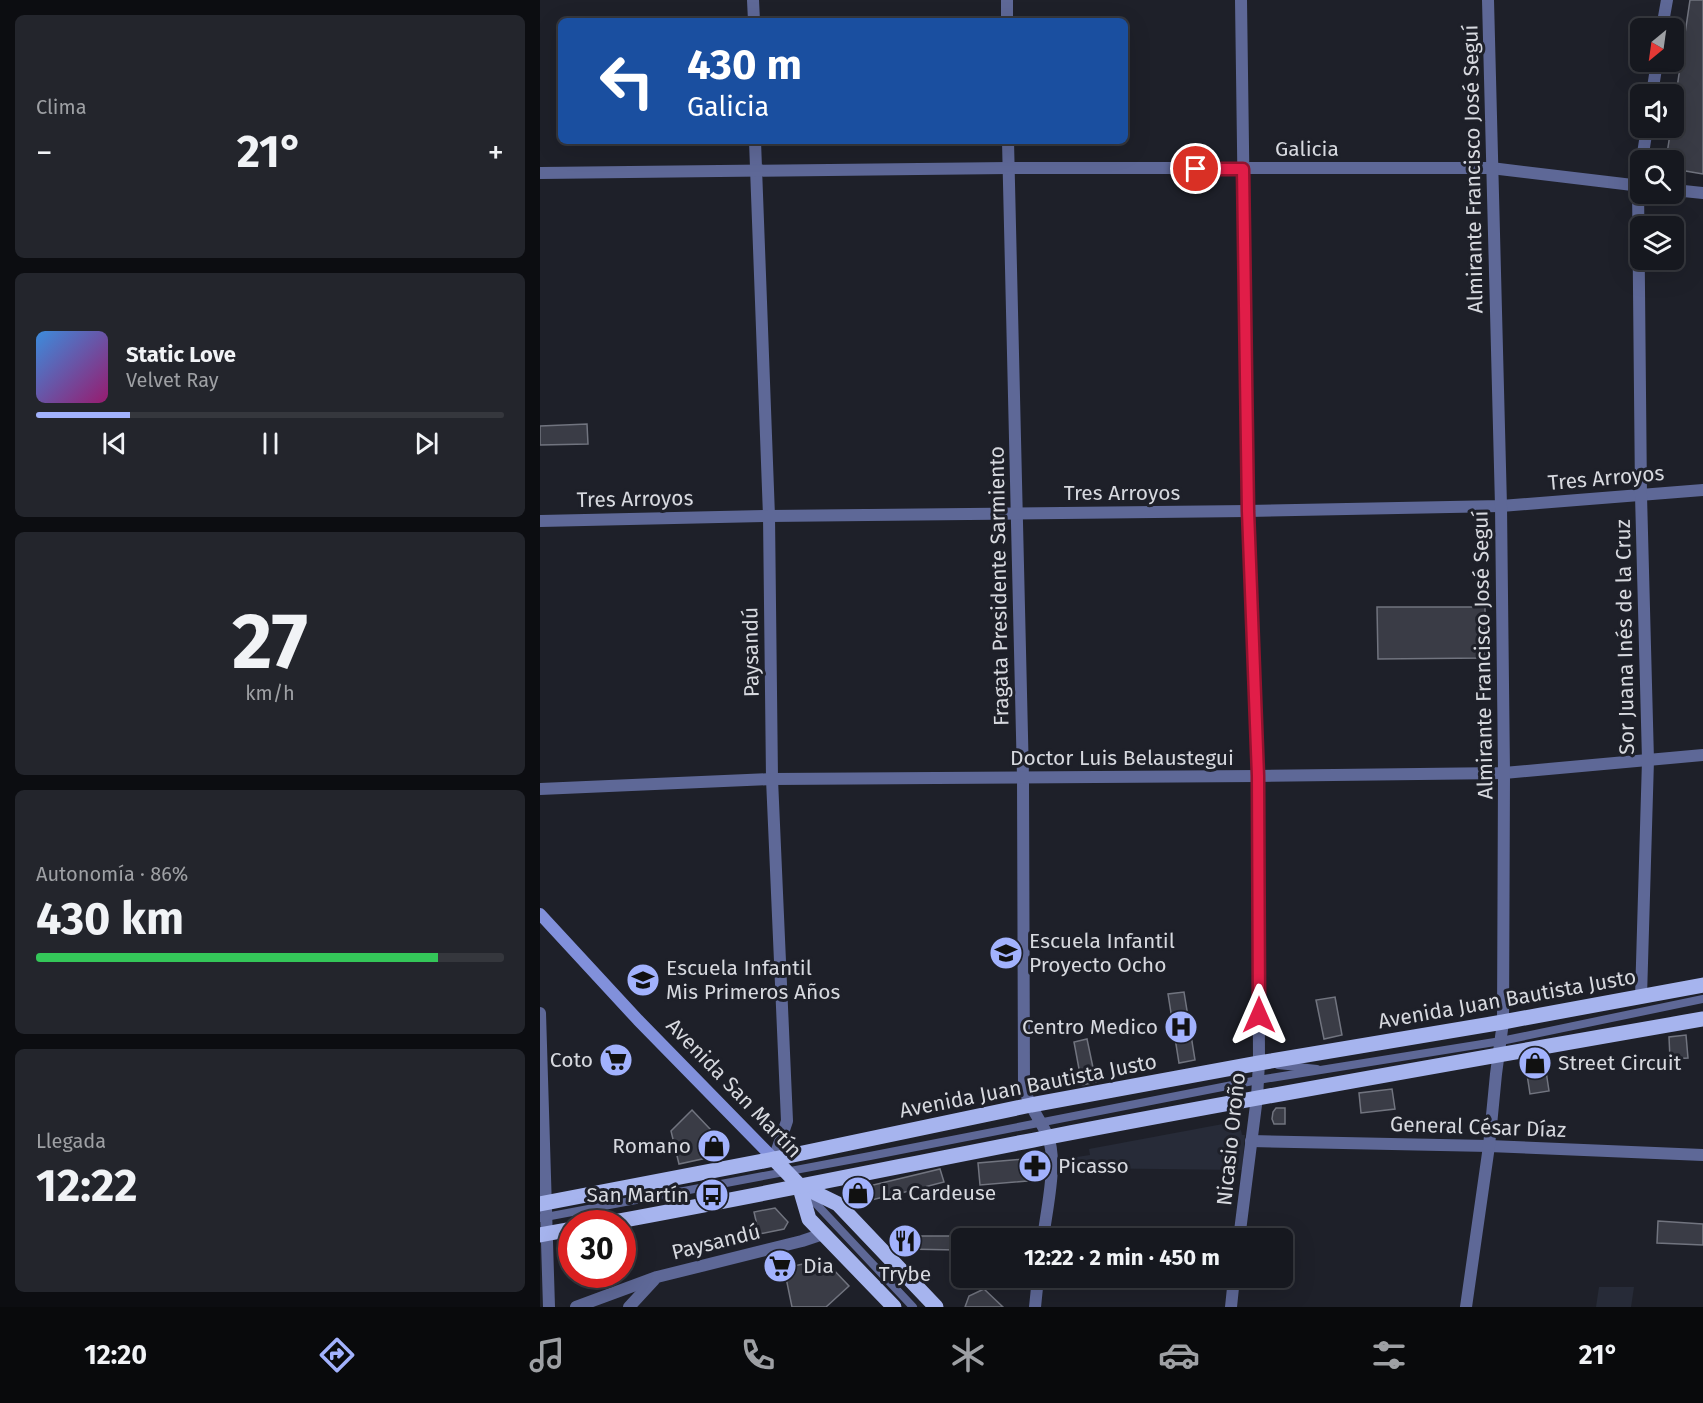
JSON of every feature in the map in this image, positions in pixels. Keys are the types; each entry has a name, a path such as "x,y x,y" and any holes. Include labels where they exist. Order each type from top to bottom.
{"main road":[{"name":"Avenida San Martín","path":"540,914 646,1028 799,1185 838,1204 936,1307"},
{"name":"Avenida Juan Bautista Justo","path":"543,1210 1031,1105 1259,1062 1503,1022 1703,985"},
{"path":"636,1218 753,1197 799,1185 1500,1048 1703,1019"},
{"name":"Avenida San Martín","path":"799,1185 809,1219 894,1307"},
{"path":"543,1234 558,1231"}],"street":[{"path":"753,0 754,18"},
{"path":"1007,0 1007,18"},
{"name":"Nicasio Oroño","path":"1240,1228 1257,1097 1259,1062 1258,776 1248,511 1241,0"},
{"name":"Almirante Francisco José Seguí","path":"1466,1307 1489,1146 1503,1022 1504,773 1501,506 1488,0"},
{"path":"1664,18 1667,0"},
{"name":"Paysandú","path":"755,144 769,516 772,779 788,1121 774,1159"},
{"name":"Fragata Presidente Sarmiento","path":"1008,144 1023,778 1024,1087 1048,1137 1052,1160 1044,1228"},
{"name":"Galicia","path":"540,173 1008,168 1491,168 1630,185"},
{"path":"1684,191 1703,193"},
{"name":"Sor Juana Inés de la Cruz","path":"1640,204 1641,495 1648,760 1641,997"},
{"name":"Tres Arroyos","path":"540,521 1501,506 1703,490"},
{"name":"Doctor Luis Belaustegui","path":"540,789 772,779 1504,773 1703,755"},
{"path":"540,1013 543,1234 549,1307"},
{"name":"General César Díaz","path":"1251,1141 1489,1146 1703,1155"},
{"name":"Paysandú","path":"629,1307 657,1277 823,1234"},
{"path":"576,1307 657,1277"},
{"path":"1035,1307 1037,1288"},
{"path":"1231,1307 1233,1288"}],"lane":[{"path":"543,1210 786,1172 1258,1080 1500,1048 1703,999"},
{"path":"1259,1062 1328,1070"},
{"path":"799,1185 913,1307"}],"shaded area":[{"path":"1239,1121 1242,1135 1245,1135 1242,1170 1077,1168 1077,1157 1090,1155 1089,1149"},
{"path":"1599,1287 1634,1287 1631,1307 1596,1307"}],"building":[{"path":"1690,0 1703,0 1703,174 1684,171 1684,150 1668,150 1669,138 1684,138 1684,84 1678,84 1679,72 1684,72 1684,40"},
{"path":"587,424 588,444 540,445 540,426"},
{"path":"1377,607 1485,607 1485,658 1378,659"},
{"name":"Centro Medico","path":"1184,992 1195,1060 1179,1063 1168,994"},
{"path":"1335,997 1342,1035 1324,1039 1316,1000"},
{"path":"1686,1035 1688,1058 1670,1059 1669,1037"},
{"path":"1087,1039 1096,1082 1082,1085 1074,1042"},
{"path":"1544,1058 1549,1091 1530,1094 1525,1061"},
{"path":"1392,1089 1395,1109 1361,1113 1359,1093"},
{"path":"1276,1108 1285,1108 1285,1124 1274,1124 1272,1119"},
{"path":"692,1110 729,1149 725,1154 679,1164 671,1131"},
{"path":"1036,1158 1043,1164 1039,1180 980,1185 978,1163"},
{"path":"940,1169 944,1182 905,1192 863,1202 848,1191"},
{"path":"775,1208 788,1222 784,1229 759,1234 754,1212"},
{"path":"1658,1221 1703,1224 1703,1245 1657,1243"},
{"path":"893,1236 951,1236 951,1250 904,1249"},
{"path":"817,1261 829,1265 849,1286 826,1307 792,1307 784,1268"},
{"path":"984,1289 1003,1307 965,1307 969,1296"}],"place":[{"name":"Escuela Infantil Proyecto Ocho","path":"1006,953"},
{"name":"Escuela Infantil Mis Primeros Años","path":"643,980"},
{"name":"Centro Medico","path":"1181,1027"},
{"name":"Coto","path":"616,1060"},
{"name":"Street Circuit","path":"1535,1063"},
{"name":"Romano","path":"714,1146"},
{"name":"Picasso","path":"1035,1166"},
{"name":"La Cardeuse","path":"858,1193"},
{"name":"San Martín","path":"712,1195"},
{"name":"Trybe","path":"905,1241"},
{"name":"Dia","path":"780,1266"}],"route":[{"path":"1196,169 1243,169 1248,511 1258,776 1259,1015"}]}
